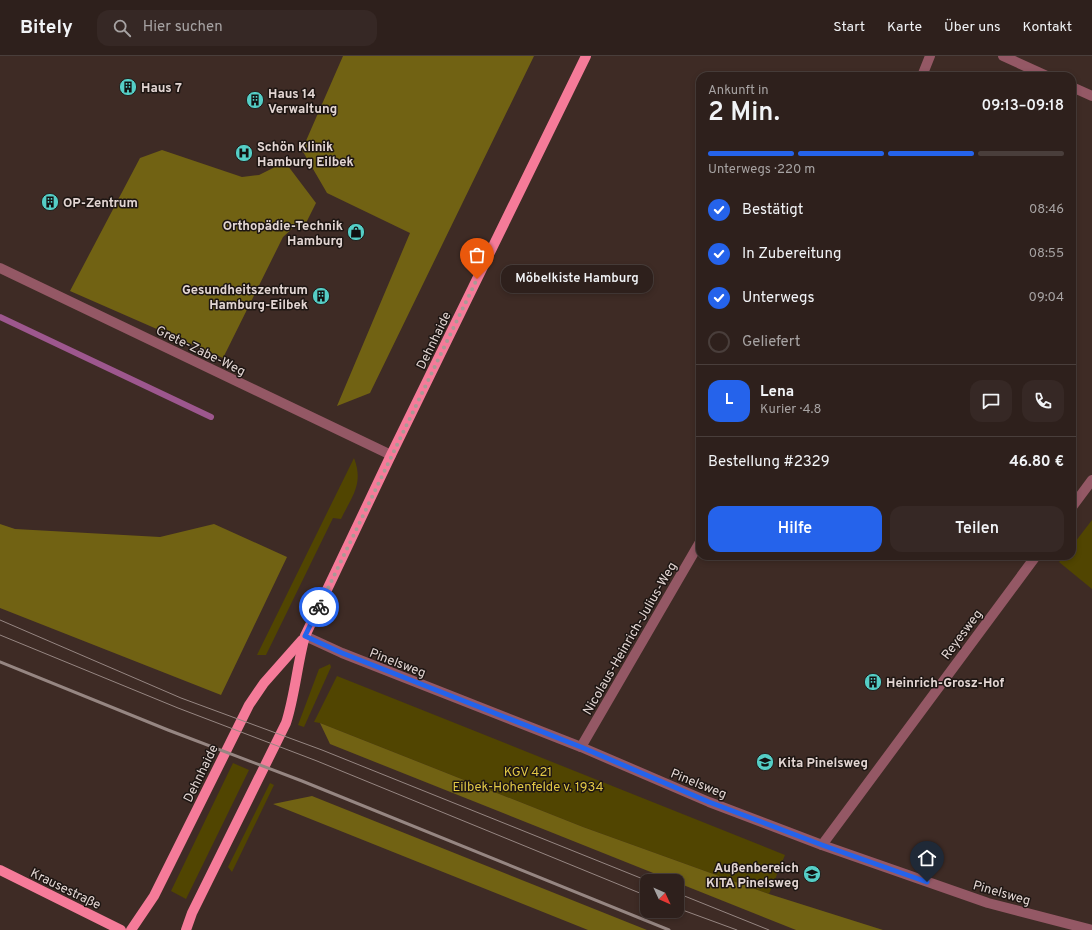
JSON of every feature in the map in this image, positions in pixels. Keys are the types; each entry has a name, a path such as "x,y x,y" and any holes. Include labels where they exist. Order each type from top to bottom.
{"main road":[{"name":"Dehnhaide","path":"186,930 192,913 286,723 293,701 299,659 305,636 391,455 586,56"},
{"name":"Dehnhaide","path":"131,930 154,896 249,705 264,683 305,636"},
{"name":"Krausestraße","path":"0,870 121,930"}],"street":[{"path":"924,72 930,56"},
{"path":"1003,56 1038,72"},
{"path":"1076,89 1092,96"},
{"name":"Grete-Zabe-Weg","path":"0,268 391,455"},
{"path":"1076,502 1092,480"},
{"name":"Nicolaus-Heinrich-Julius-Weg","path":"581,747 696,549"},
{"name":"Reyesweg","path":"822,845 1033,560"},
{"name":"Pinelsweg","path":"305,636 342,653 581,747 681,790 822,845 988,903 1092,930"}],"green space":[{"path":"354,458 358,475 353,496 341,519 333,518 266,655 257,655"},
{"path":"1092,520 1092,589 1059,562 1061,560 1076,560 1076,541"},
{"path":"330,664 331,667 304,727 298,725 319,669"},
{"name":"KGV 421 Eilbek-Hohenfelde v. 1934","path":"337,676 785,855 769,894 583,827 320,723 314,722"},
{"path":"233,763 249,770 186,899 171,891"},
{"path":"270,783 274,785 232,872 228,867"}],"shaded area":[{"path":"343,56 534,56 370,393 337,406 410,233 327,193 302,150"},
{"path":"162,150 242,177 259,175 273,168 282,158 316,203 305,225 294,227 283,237 223,358 70,291 140,158"},
{"path":"0,524 15,529 160,537 214,524 287,557 221,695 0,608"},
{"path":"320,723 583,827 769,894 883,930 796,930 684,885 684,874 656,874 330,744"},
{"path":"312,796 647,930 588,930 273,804"}],"waterway":[{"path":"0,317 211,417"}],"tram line":[{"path":"0,620 181,698 322,750 640,878"},
{"path":"0,635 178,708 317,761 640,893"},
{"path":"684,896 769,930"},
{"path":"684,911 737,930"}],"railway":[{"path":"0,662 168,730 302,781 669,930"}],"way so far":[{"path":"319,607 477,279"}],"place":[{"name":"Haus 7","path":"128,87"},
{"name":"Haus 14 Verwaltung","path":"255,100"},
{"name":"Schön Klinik Hamburg Eilbek","path":"244,153"},
{"name":"OP-Zentrum","path":"50,202"},
{"name":"Orthopädie-Technik Hamburg","path":"356,232"},
{"name":"Möbelkiste Hamburg","path":"477,279"},
{"name":"Gesundheitszentrum Hamburg-Eilbek","path":"321,296"},
{"name":"Heinrich-Grosz-Hof","path":"873,682"},
{"name":"Kita Pinelsweg","path":"765,762"},
{"name":"Außenbereich KITA Pinelsweg","path":"812,874"}],"route":[{"path":"319,607 305,636 342,653 581,747 709,802 822,845 927,882"}]}
